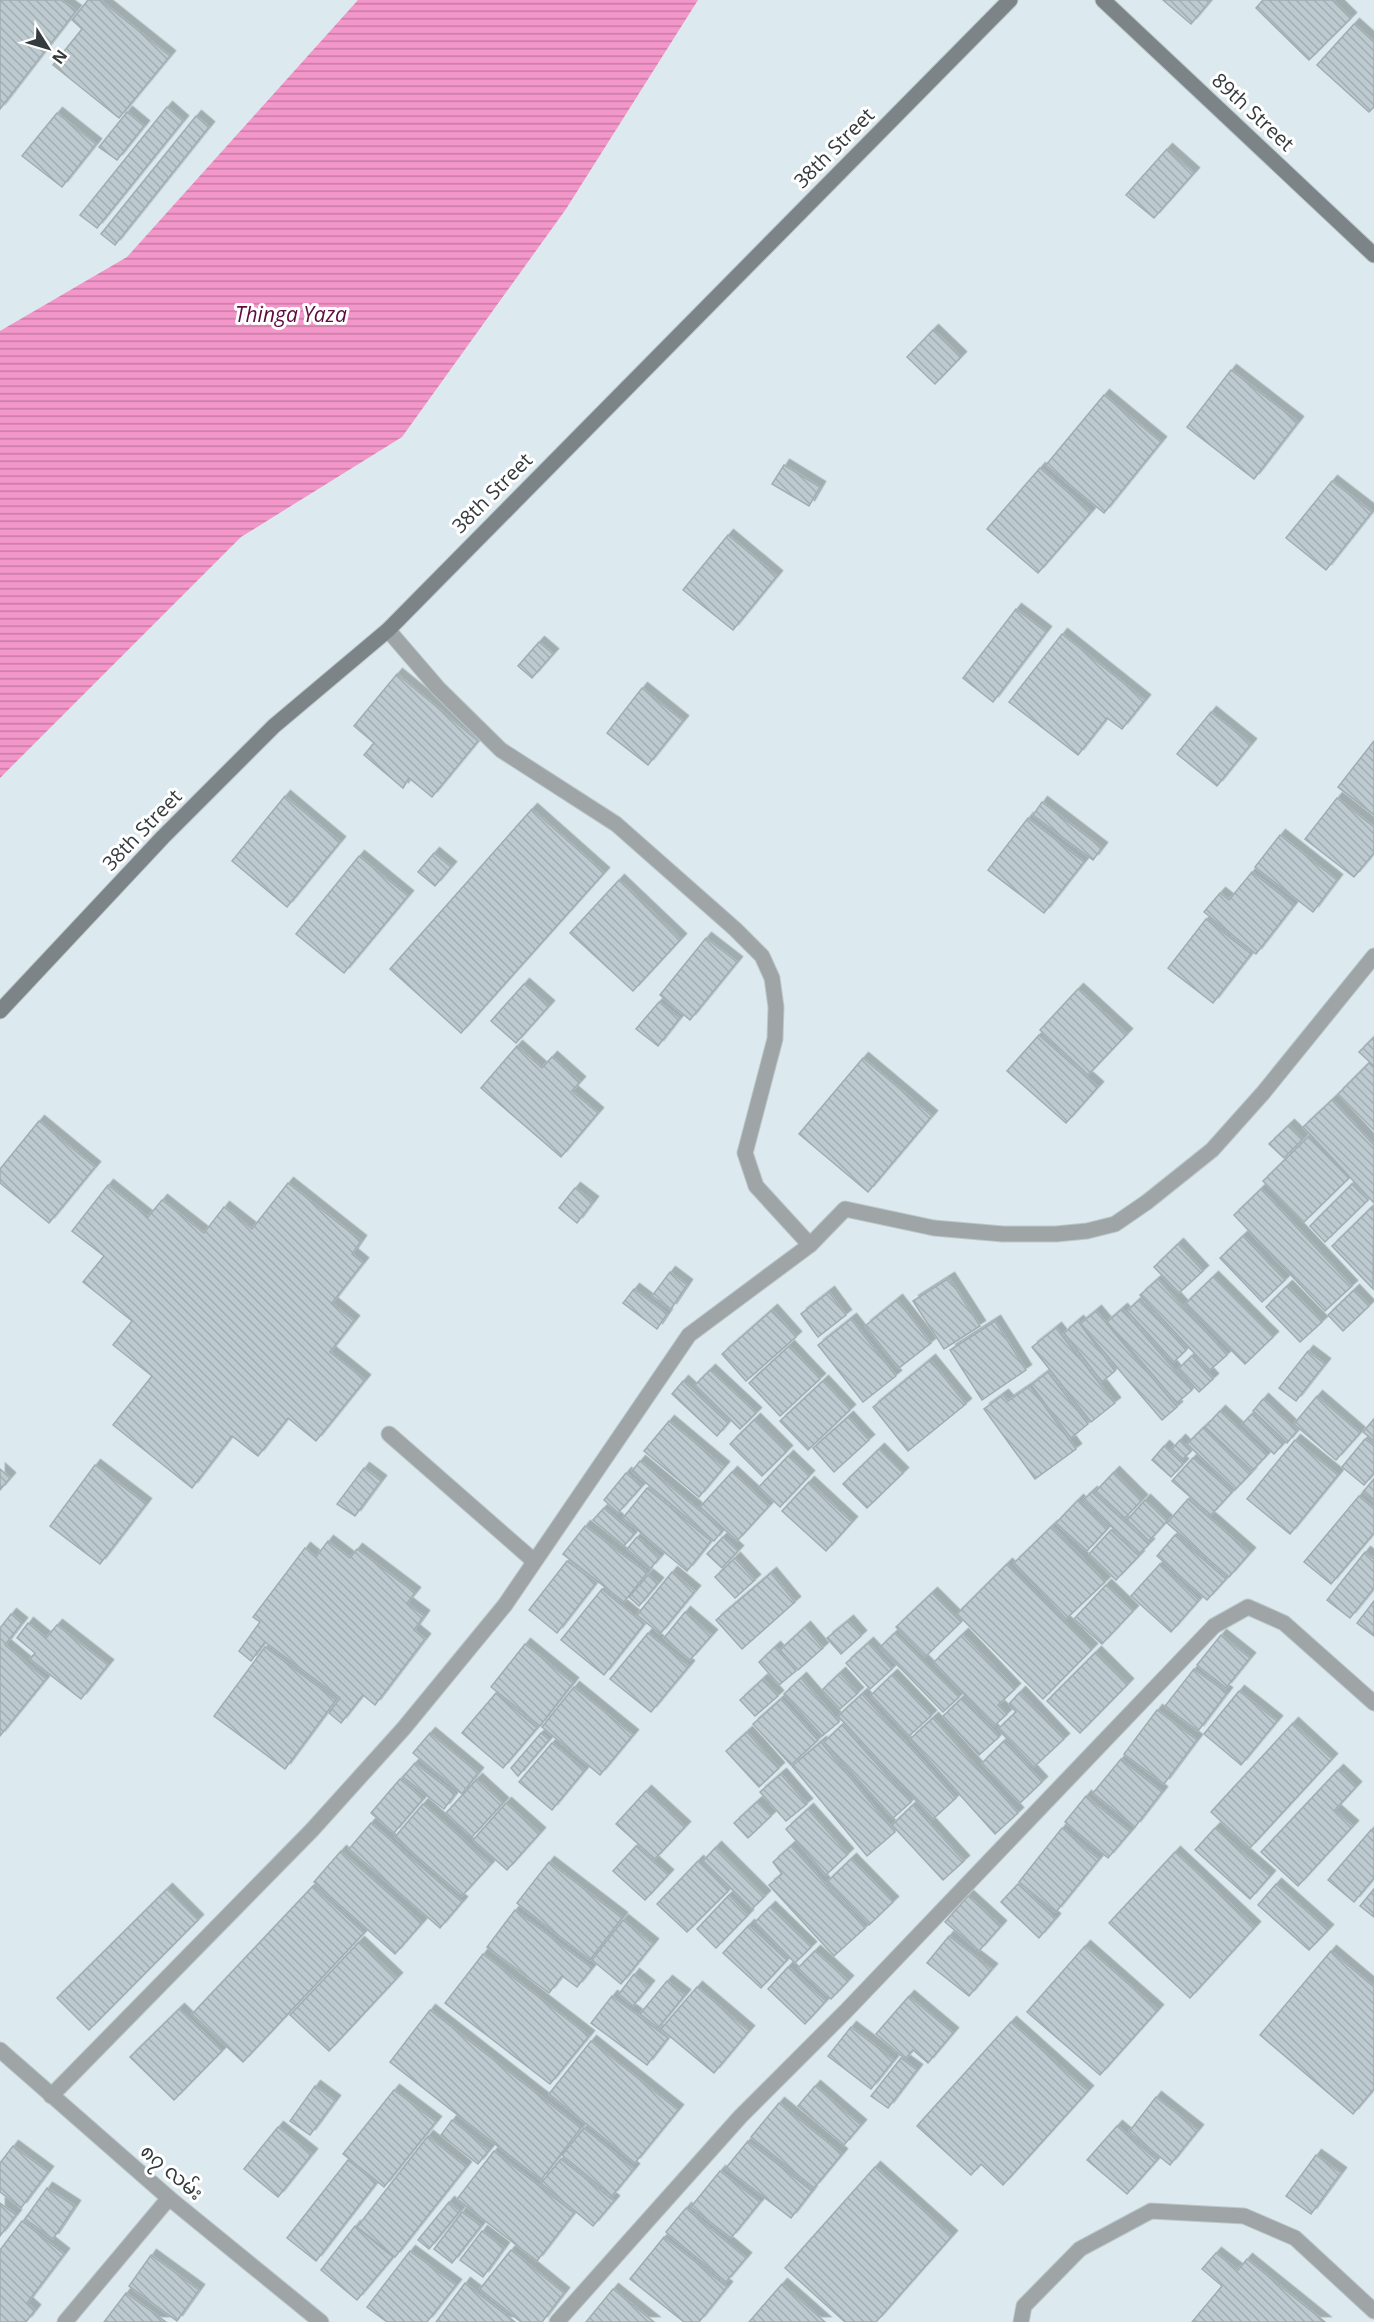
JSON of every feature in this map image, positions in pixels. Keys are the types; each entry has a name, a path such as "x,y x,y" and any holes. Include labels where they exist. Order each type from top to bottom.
{"main road":[{"name":"38th Street","path":"0,1011 163,837 274,726 388,630 1010,0"},
{"name":"89th Street","path":"1103,0 1374,255"}],"street":[{"path":"388,630 438,688 501,750 615,824 735,929 762,956 772,978 776,1007 775,1039 745,1153 756,1186 810,1245"},
{"path":"51,2096 312,1830 411,1719 505,1605 689,1335 810,1245 845,1209 934,1228 1003,1234 1056,1234 1088,1231 1115,1224 1147,1202 1212,1150 1263,1093 1374,956"},
{"path":"390,1434 534,1561"},
{"path":"557,2322 740,2117 846,2012 1214,1626 1248,1607 1284,1623 1374,1703"},
{"name":"၈၇ လမ်း","path":"0,2050 169,2198 321,2322"},
{"path":"64,2322 169,2198"},
{"path":"1021,2322 1024,2306 1080,2248 1151,2211 1244,2216 1295,2238 1374,2311"}],"water":[{"name":"Thinga Yaza","path":"358,0 698,0 566,209 402,437 241,537 0,778 0,331 127,257"}],"building":[{"path":"0,0 61,0 76,11 0,109"},
{"path":"88,0 100,0 170,56 119,118 53,65 82,29 72,20"},
{"path":"1163,0 1211,0 1191,24"},
{"path":"1263,0 1333,0 1351,18 1309,60 1256,8"},
{"path":"1354,24 1374,42 1374,107 1369,112 1317,65"},
{"path":"167,107 183,121 97,228 80,215"},
{"path":"127,112 144,126 117,160 99,147"},
{"path":"57,113 96,144 62,187 22,156"},
{"path":"196,116 209,127 115,245 101,234"},
{"path":"1167,149 1194,173 1154,218 1126,195"},
{"path":"933,330 961,357 935,384 907,357"},
{"path":"1231,370 1298,422 1254,479 1187,427"},
{"path":"1104,395 1161,442 1104,513 1046,465"},
{"path":"784,465 820,487 809,506 772,484"},
{"path":"1040,468 1091,512 1038,573 987,529"},
{"path":"1332,481 1372,512 1326,570 1286,538"},
{"path":"728,535 777,576 733,630 683,590"},
{"path":"1016,609 1046,632 993,702 963,678"},
{"path":"1062,634 1145,700 1122,729 1107,718 1078,755 1009,702"},
{"path":"539,642 553,654 532,678 518,666"},
{"path":"397,674 478,741 432,797 409,778 403,788 364,755 374,743 354,726"},
{"path":"642,688 683,721 648,765 607,733"},
{"path":"1211,712 1251,744 1217,786 1177,754"},
{"path":"1374,741 1374,815 1338,787"},
{"path":"285,796 340,842 287,907 232,861"},
{"path":"1337,798 1374,827 1374,853 1354,877 1305,839"},
{"path":"1042,802 1102,848 1093,860 1033,815"},
{"path":"532,809 604,873 461,1033 390,969"},
{"path":"1028,818 1084,862 1044,913 988,870"},
{"path":"1280,835 1337,880 1313,912 1255,867"},
{"path":"434,853 451,867 435,886 418,872"},
{"path":"359,856 408,896 344,973 296,934"},
{"path":"1252,872 1294,905 1256,954 1204,912 1220,893 1229,900"},
{"path":"619,880 681,939 633,991 570,933"},
{"path":"1206,919 1251,954 1213,1003 1168,968"},
{"path":"706,938 737,962 690,1020 660,995"},
{"path":"524,984 549,1006 516,1043 491,1021"},
{"path":"1078,989 1127,1034 1088,1075 1040,1030"},
{"path":"659,1002 680,1018 658,1046 636,1029"},
{"path":"1039,1035 1098,1087 1066,1123 1007,1071"},
{"path":"1374,1037 1374,1066 1359,1052"},
{"path":"517,1046 542,1068 552,1057 580,1082 572,1091 598,1113 561,1157 481,1088"},
{"path":"863,1058 932,1116 868,1192 799,1134"},
{"path":"1369,1063 1374,1067 1374,1130 1338,1094"},
{"path":"1332,1100 1374,1145 1374,1203 1303,1127"},
{"path":"39,1121 95,1167 49,1223 0,1183 0,1169"},
{"path":"1289,1125 1303,1139 1284,1158 1269,1144"},
{"path":"1309,1136 1349,1178 1304,1222 1263,1181"},
{"path":"288,1183 361,1241 352,1254 363,1263 332,1303 354,1321 330,1352 365,1380 316,1441 288,1418 258,1456 232,1436 192,1488 113,1425 152,1376 113,1345 132,1321 83,1282 104,1256 72,1231 108,1185 148,1217 162,1200 204,1233 224,1207 252,1229"},
{"path":"1352,1184 1368,1200 1325,1242 1310,1226"},
{"path":"575,1188 593,1202 577,1223 559,1208"},
{"path":"1261,1189 1352,1286 1325,1311 1234,1215"},
{"path":"1372,1207 1374,1210 1373,1289 1332,1246"},
{"path":"1243,1236 1285,1280 1262,1302 1220,1258"},
{"path":"1178,1244 1203,1271 1179,1293 1154,1267"},
{"path":"670,1272 687,1285 671,1309 652,1296"},
{"path":"1213,1277 1273,1337 1245,1364 1185,1304"},
{"path":"949,1278 980,1326 944,1349 913,1301"},
{"path":"1158,1279 1227,1355 1210,1370 1140,1295"},
{"path":"1287,1286 1322,1322 1300,1342 1266,1307"},
{"path":"634,1289 667,1314 657,1329 623,1303"},
{"path":"1354,1290 1369,1306 1343,1331 1328,1315"},
{"path":"829,1292 846,1315 818,1337 801,1314"},
{"path":"1140,1299 1186,1350 1174,1362 1127,1311"},
{"path":"897,1300 931,1343 899,1368 865,1326"},
{"path":"1122,1309 1192,1390 1177,1403 1107,1322"},
{"path":"772,1310 796,1337 746,1381 722,1354"},
{"path":"1096,1311 1177,1407 1162,1420 1080,1324"},
{"path":"851,1319 896,1376 863,1402 818,1345"},
{"path":"995,1321 1026,1370 982,1400 950,1350"},
{"path":"1078,1321 1115,1371 1102,1382 1064,1333"},
{"path":"1056,1328 1115,1403 1091,1422 1032,1347"},
{"path":"789,1346 820,1379 780,1416 749,1383"},
{"path":"1308,1351 1325,1364 1296,1401 1279,1388"},
{"path":"1192,1356 1213,1379 1199,1392 1178,1369"},
{"path":"930,1360 966,1404 908,1451 873,1407"},
{"path":"710,1370 756,1413 740,1429 695,1385"},
{"path":"1048,1372 1088,1424 1071,1438 1031,1385"},
{"path":"683,1381 728,1423 717,1436 672,1394"},
{"path":"823,1381 850,1410 808,1450 780,1421"},
{"path":"1030,1386 1076,1449 1035,1479 984,1409 1003,1395 1008,1401"},
{"path":"1317,1396 1360,1433 1336,1460 1294,1424"},
{"path":"1263,1399 1297,1431 1287,1443 1253,1411"},
{"path":"1220,1411 1267,1455 1252,1471 1205,1427"},
{"path":"1252,1414 1283,1444 1274,1454 1242,1424"},
{"path":"848,1417 869,1440 834,1472 813,1448"},
{"path":"755,1419 787,1451 762,1476 730,1444"},
{"path":"1374,1419 1374,1441 1363,1432"},
{"path":"669,1421 724,1467 699,1497 644,1451"},
{"path":"1204,1427 1251,1473 1235,1490 1187,1444"},
{"path":"1365,1439 1374,1446 1374,1473 1364,1485 1342,1467"},
{"path":"1180,1440 1191,1451 1183,1459 1172,1449"},
{"path":"1295,1440 1338,1475 1290,1534 1247,1499"},
{"path":"1164,1446 1183,1464 1171,1477 1152,1460"},
{"path":"879,1449 903,1473 867,1508 843,1484"},
{"path":"788,1456 809,1476 780,1507 759,1487"},
{"path":"1193,1458 1232,1492 1211,1515 1172,1481"},
{"path":"640,1461 723,1530 714,1541 632,1471"},
{"path":"95,1465 146,1504 100,1564 50,1526"},
{"path":"364,1468 381,1481 355,1516 337,1504"},
{"path":"0,1469 10,1478 0,1490"},
{"path":"732,1472 769,1506 737,1541 700,1507"},
{"path":"1114,1472 1142,1500 1125,1518 1096,1491"},
{"path":"626,1473 642,1486 618,1513 604,1500"},
{"path":"1374,1479 1374,1501 1363,1492"},
{"path":"809,1482 852,1522 826,1551 782,1511"},
{"path":"647,1488 711,1541 687,1571 623,1518"},
{"path":"1092,1492 1149,1544 1140,1553 1083,1500"},
{"path":"1359,1496 1374,1509 1374,1533 1331,1584 1304,1562"},
{"path":"1188,1499 1250,1553 1229,1577 1167,1523"},
{"path":"1078,1500 1108,1528 1087,1551 1056,1523"},
{"path":"1145,1500 1167,1521 1149,1541 1127,1520"},
{"path":"604,1508 634,1534 624,1546 593,1520"},
{"path":"585,1526 647,1573 624,1602 563,1554"},
{"path":"1052,1526 1105,1582 1066,1619 1014,1563"},
{"path":"1111,1530 1139,1556 1116,1580 1089,1554"},
{"path":"1175,1535 1226,1579 1207,1600 1157,1556"},
{"path":"637,1537 660,1557 650,1569 627,1549"},
{"path":"723,1537 738,1551 722,1568 707,1554"},
{"path":"328,1541 350,1558 357,1549 415,1593 407,1603 424,1616 414,1630 425,1639 375,1705 363,1695 341,1723 329,1713 340,1698 265,1642 251,1661 239,1651 260,1622 253,1617 305,1548 316,1557"},
{"path":"1365,1552 1374,1559 1374,1588 1350,1618 1327,1600"},
{"path":"735,1558 755,1580 735,1598 715,1577"},
{"path":"567,1561 596,1583 557,1633 529,1610"},
{"path":"1007,1564 1092,1649 1043,1699 957,1614"},
{"path":"1160,1564 1199,1600 1171,1632 1131,1596"},
{"path":"672,1572 695,1591 660,1634 637,1615"},
{"path":"771,1573 795,1602 742,1649 716,1620"},
{"path":"648,1575 658,1583 639,1606 629,1597"},
{"path":"1106,1585 1133,1611 1102,1644 1074,1619"},
{"path":"602,1589 644,1624 604,1675 561,1640"},
{"path":"932,1593 961,1622 925,1657 896,1627"},
{"path":"1374,1601 1374,1636 1357,1623"},
{"path":"685,1612 712,1635 690,1660 664,1638"},
{"path":"11,1614 22,1623 5,1645 46,1679 0,1736 0,1628"},
{"path":"848,1621 861,1636 841,1654 827,1638"},
{"path":"28,1623 46,1638 57,1625 108,1665 81,1699 30,1659 35,1653 17,1638"},
{"path":"805,1627 823,1648 798,1670 780,1650"},
{"path":"648,1633 689,1666 651,1712 610,1679"},
{"path":"895,1633 959,1697 943,1712 880,1647"},
{"path":"963,1634 1015,1689 998,1705 1007,1714 994,1726 934,1662"},
{"path":"1221,1635 1250,1658 1226,1688 1197,1665"},
{"path":"868,1643 892,1669 870,1689 846,1663"},
{"path":"525,1644 573,1683 540,1726 491,1687"},
{"path":"265,1647 336,1700 285,1769 214,1716"},
{"path":"775,1647 796,1671 779,1685 759,1662"},
{"path":"1096,1652 1128,1684 1080,1733 1047,1701"},
{"path":"1194,1669 1227,1693 1198,1731 1165,1706"},
{"path":"840,1673 858,1693 840,1709 822,1690"},
{"path":"892,1675 931,1716 909,1736 871,1695"},
{"path":"801,1678 839,1722 822,1736 784,1694"},
{"path":"763,1679 778,1696 755,1716 740,1700"},
{"path":"574,1687 633,1735 600,1775 542,1727"},
{"path":"1239,1691 1277,1721 1241,1765 1204,1734"},
{"path":"1020,1692 1064,1739 1034,1767 998,1729 1016,1712 1009,1704"},
{"path":"496,1693 537,1728 503,1768 462,1733"},
{"path":"862,1694 956,1798 933,1819 838,1716"},
{"path":"962,1698 999,1737 979,1755 943,1716"},
{"path":"781,1699 818,1740 791,1765 753,1724"},
{"path":"1157,1710 1197,1740 1164,1784 1124,1754"},
{"path":"933,1718 1018,1813 995,1834 910,1739"},
{"path":"1293,1723 1332,1759 1250,1848 1211,1812"},
{"path":"842,1725 911,1802 893,1818 824,1742"},
{"path":"747,1732 779,1768 759,1787 726,1751"},
{"path":"430,1733 478,1773 462,1794 413,1753"},
{"path":"541,1733 549,1740 518,1776 511,1768"},
{"path":"1004,1741 1042,1782 1020,1803 982,1763"},
{"path":"821,1742 895,1832 867,1856 792,1766"},
{"path":"552,1743 585,1770 552,1810 519,1782"},
{"path":"1121,1759 1162,1792 1135,1827 1093,1793"},
{"path":"415,1763 455,1794 444,1809 403,1777"},
{"path":"1338,1770 1356,1787 1335,1810 1353,1826 1298,1886 1261,1852"},
{"path":"781,1774 807,1804 786,1821 760,1792"},
{"path":"400,1779 423,1799 394,1833 371,1813"},
{"path":"477,1779 503,1803 472,1837 446,1813"},
{"path":"646,1791 685,1827 655,1859 616,1824"},
{"path":"1086,1796 1130,1832 1108,1858 1065,1822"},
{"path":"757,1802 771,1816 748,1838 734,1823"},
{"path":"506,1803 540,1833 507,1870 473,1840"},
{"path":"423,1804 491,1864 462,1896 395,1837"},
{"path":"913,1805 964,1861 943,1880 892,1825"},
{"path":"808,1809 848,1854 826,1875 786,1829"},
{"path":"371,1823 462,1902 440,1928 349,1849"},
{"path":"1062,1828 1099,1859 1056,1912 1019,1882"},
{"path":"1215,1828 1270,1876 1250,1899 1195,1850"},
{"path":"1371,1830 1374,1832 1374,1878 1354,1902 1328,1880"},
{"path":"636,1846 668,1875 645,1900 613,1871"},
{"path":"791,1846 865,1928 834,1956 769,1885 782,1874 773,1862"},
{"path":"716,1847 765,1896 752,1909 703,1861"},
{"path":"341,1851 422,1923 395,1954 314,1882"},
{"path":"1175,1852 1255,1927 1190,1998 1109,1923"},
{"path":"851,1859 893,1902 869,1925 827,1882"},
{"path":"698,1861 728,1891 687,1932 657,1904"},
{"path":"549,1862 622,1918 590,1960 517,1903"},
{"path":"1018,1884 1055,1919 1039,1938 1001,1902"},
{"path":"1276,1884 1328,1930 1309,1950 1258,1905"},
{"path":"313,1886 364,1933 243,2062 192,2014"},
{"path":"167,1889 198,1920 89,2030 57,1998"},
{"path":"1374,1889 1374,1917 1360,1906"},
{"path":"729,1895 748,1915 716,1948 697,1929"},
{"path":"968,1896 1001,1926 979,1951 945,1922"},
{"path":"770,1907 811,1947 795,1963 755,1922"},
{"path":"515,1910 592,1968 577,1987 562,1976 549,1993 487,1947"},
{"path":"623,1920 653,1944 621,1984 592,1960"},
{"path":"749,1925 787,1960 761,1988 723,1953"},
{"path":"949,1936 992,1969 969,1996 927,1963"},
{"path":"359,1942 397,1978 329,2051 290,2015"},
{"path":"1085,1946 1158,2010 1100,2075 1027,2012"},
{"path":"815,1951 848,1981 831,1999 798,1968"},
{"path":"1331,1951 1374,1987 1374,2089 1353,2114 1260,2035"},
{"path":"483,1954 589,2036 550,2084 445,2003"},
{"path":"788,1967 826,2001 805,2024 768,1989"},
{"path":"634,1974 649,1986 633,2006 619,1994"},
{"path":"667,1981 685,1995 658,2028 640,2014"},
{"path":"697,1987 749,2031 714,2073 661,2029"},
{"path":"612,1996 668,2038 647,2065 591,2023"},
{"path":"909,1996 953,2033 928,2063 913,2050 905,2059 876,2034"},
{"path":"179,2009 222,2051 174,2100 130,2057"},
{"path":"430,2010 581,2128 541,2180 390,2062"},
{"path":"1011,2022 1088,2091 1003,2185 981,2164 971,2175 917,2126"},
{"path":"851,2027 894,2060 871,2089 828,2056"},
{"path":"591,2041 678,2110 635,2163 549,2094"},
{"path":"901,2058 917,2070 888,2108 871,2096"},
{"path":"315,2086 335,2101 310,2135 290,2121"},
{"path":"815,2086 861,2125 844,2145 798,2106"},
{"path":"394,2090 436,2122 384,2187 343,2154"},
{"path":"1156,2097 1198,2130 1170,2165 1129,2132"},
{"path":"779,2103 842,2154 814,2188 751,2137"},
{"path":"452,2120 489,2150 478,2164 441,2135"},
{"path":"1117,2126 1157,2160 1127,2194 1087,2160"},
{"path":"278,2127 312,2154 278,2197 244,2169"},
{"path":"584,2128 634,2169 612,2196 562,2155"},
{"path":"428,2136 466,2167 395,2257 357,2227"},
{"path":"748,2141 812,2191 791,2218 726,2168"},
{"path":"13,2146 48,2172 21,2208 0,2192 0,2163"},
{"path":"494,2151 574,2213 537,2261 457,2199"},
{"path":"1316,2155 1341,2173 1311,2214 1286,2196"},
{"path":"561,2159 614,2201 593,2226 541,2183"},
{"path":"348,2160 376,2183 316,2261 287,2238"},
{"path":"875,2167 952,2236 876,2322 845,2322 785,2268"},
{"path":"720,2171 760,2202 731,2238 691,2207"},
{"path":"47,2188 75,2206 53,2239 25,2219"},
{"path":"449,2202 460,2211 429,2249 418,2240"},
{"path":"0,2203 16,2215 0,2236"},
{"path":"686,2208 746,2258 726,2282 666,2232"},
{"path":"462,2212 481,2226 452,2263 434,2249"},
{"path":"22,2221 64,2254 27,2303 35,2310 26,2322 0,2322 0,2250"},
{"path":"355,2226 393,2257 357,2300 321,2270"},
{"path":"482,2231 504,2248 483,2277 460,2260"},
{"path":"664,2237 727,2287 699,2322 684,2322 630,2279"},
{"path":"511,2250 564,2293 542,2322 521,2322 480,2289"},
{"path":"410,2251 456,2285 427,2322 387,2322 367,2307"},
{"path":"1216,2253 1238,2270 1247,2259 1325,2322 1192,2322 1222,2286 1202,2269"},
{"path":"151,2255 199,2290 177,2321 129,2286"},
{"path":"465,2283 515,2322 436,2322"},
{"path":"782,2284 825,2322 749,2322"},
{"path":"613,2289 654,2322 586,2322"},
{"path":"126,2293 166,2322 104,2322"}]}
